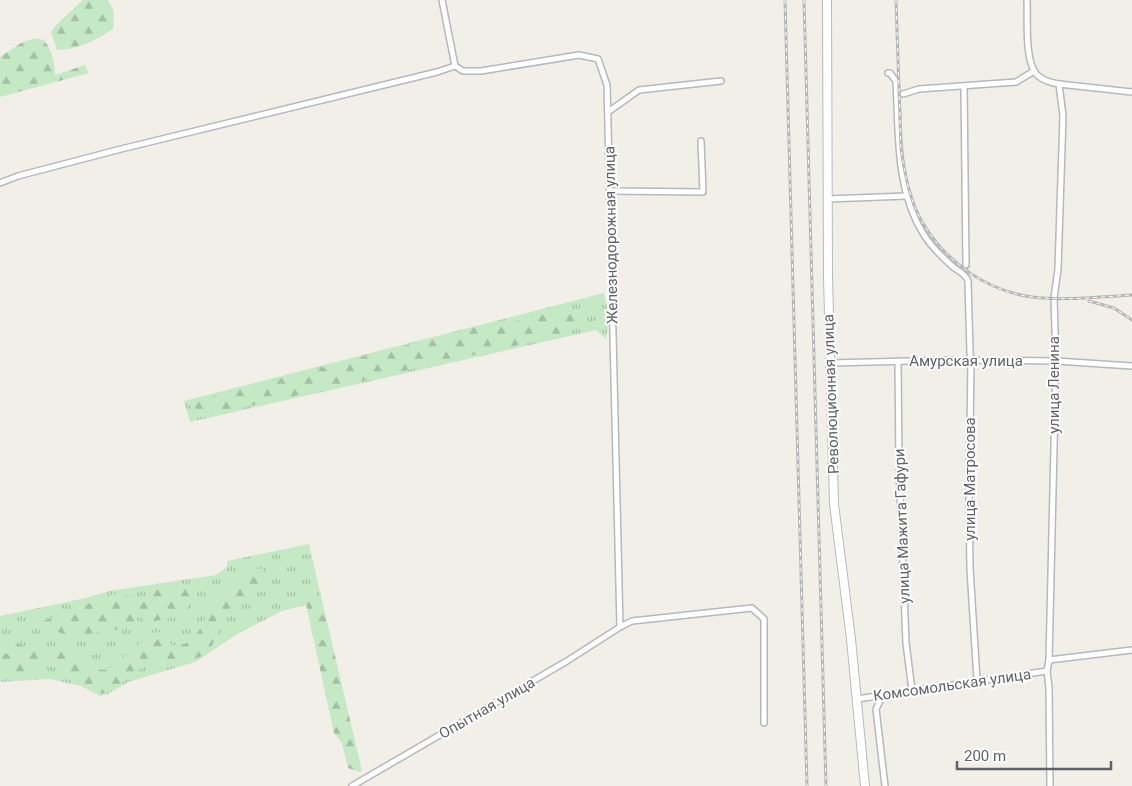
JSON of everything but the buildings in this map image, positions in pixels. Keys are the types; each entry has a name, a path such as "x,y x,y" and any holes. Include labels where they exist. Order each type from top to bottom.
{"main road":[{"name":"Революционная улица","path":"827,0 827,199 834,504 857,699 865,786"}],"street":[{"path":"0,183 18,176 120,149 455,66 442,0"},
{"path":"1027,0 1028,45 1034,71 1038,75 1050,83 1132,92"},
{"name":"Железнодорожная улица","path":"455,66 463,71 481,71 579,55 598,59 607,85 620,626"},
{"path":"903,94 919,89 1016,82 1034,71"},
{"path":"827,199 906,196 900,164 896,81 888,73"},
{"path":"608,112 639,90 721,81"},
{"name":"улица Ленина","path":"1050,786 1049,688 1047,671 1049,660 1056,361 1054,298 1058,269 1063,116 1059,84"},
{"path":"964,87 966,265"},
{"path":"610,191 703,192 701,140"},
{"name":"улица Матросова","path":"906,196 924,236 952,266 967,277 968,281 971,360 970,569 977,680"},
{"name":"Амурская улица","path":"830,363 971,360 1056,361 1132,366"},
{"name":"улица Мажита Гафури","path":"898,361 899,467 904,614 912,690"},
{"name":"Опытная улица","path":"352,786 567,661 620,626 632,621 752,608 764,620 764,723"},
{"path":"1049,660 1132,650"},
{"name":"Комсомольская улица","path":"857,699 1047,671"},
{"path":"883,695 876,709 885,786"}],"green space":[{"path":"83,0 108,0 114,12 113,29 86,44 65,50 57,50 51,32"},
{"path":"35,38 44,40 49,49 55,75 85,65 89,73 0,97 0,57 21,43"},
{"path":"604,293 609,318 606,339 596,330 190,422 184,401"},
{"path":"566,309 576,322 571,333 201,417 191,402 491,323 507,323"},
{"path":"309,544 321,596 305,600 306,605 282,611 239,633 195,662 128,682 108,694 100,696 81,686 50,679 0,682 0,616 86,598 109,591 216,575 227,567 227,561"},
{"path":"256,569 264,569 268,573 267,584 234,602 225,615 211,648 200,657 176,665 158,658 151,661 114,689 102,694 83,684 53,662 35,665 34,668 13,676 0,675 0,649 4,654 9,654 8,646 12,640 26,648 56,648 82,657 96,669 104,670 114,665 152,633 159,632 165,634 165,637 172,645 190,641 196,636 212,604 218,597"},
{"path":"174,585 184,587 192,595 186,608 174,616 145,622 139,615 135,616 138,623 120,629 69,637 48,629 37,631 38,623 114,594 146,598 155,591"},
{"path":"321,596 362,771 359,772 348,768 342,743 334,733 305,600"}],"railway":[{"path":"785,0 807,786"},
{"path":"804,0 826,786"},
{"path":"896,0 901,149 906,179 912,198 919,216 934,239 945,252 970,273 1000,289 1016,294 1057,299 1132,295"},
{"path":"1089,301 1114,308 1132,320"}]}
